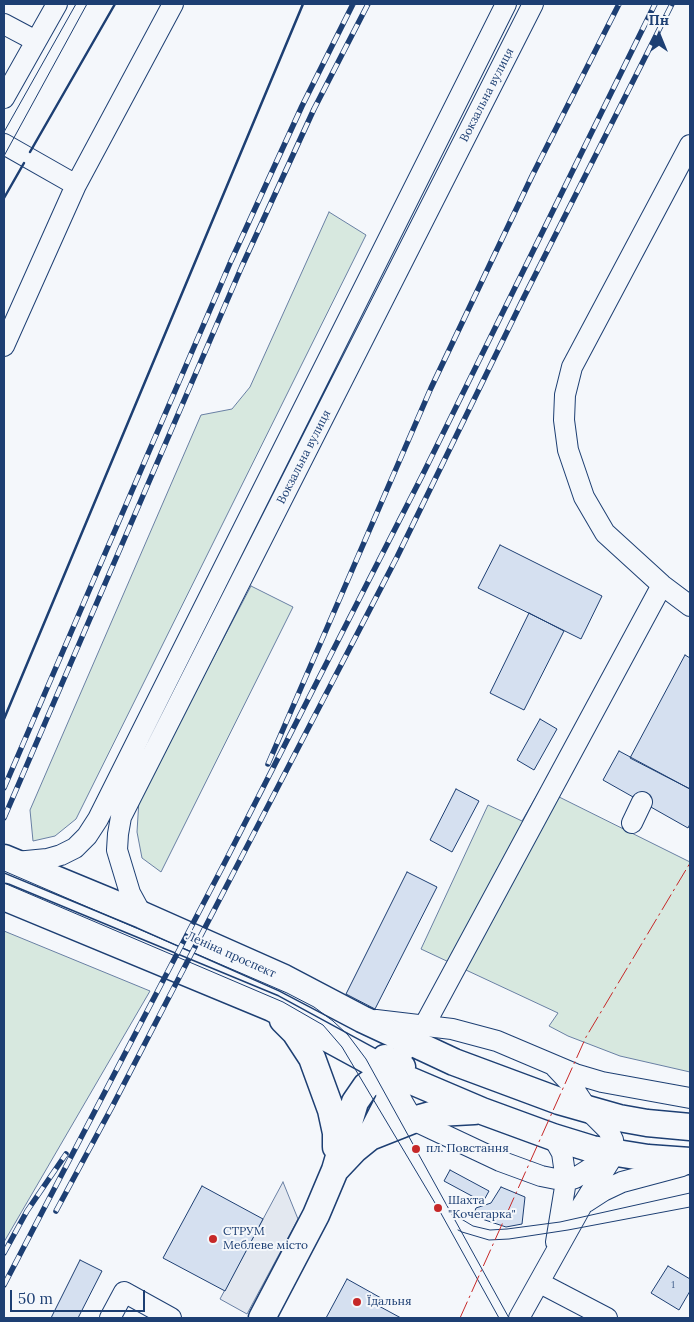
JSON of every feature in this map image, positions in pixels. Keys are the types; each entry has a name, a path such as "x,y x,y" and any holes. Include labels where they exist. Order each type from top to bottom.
{"main road":[{"name":"Леніна проспект","path":"9,860 142,915 284,978 362,1019 418,1034 454,1062 559,1102 588,1110 647,1123 690,1127"},
{"path":"4,897 272,1008 388,1071 482,1111 553,1138 592,1149 690,1163"},
{"path":"272,1008 295,1032 312,1058 318,1072 331,1110 336,1133 335,1170"},
{"path":"362,1019 382,1047 390,1086 388,1100 370,1137"},
{"path":"262,1318 316,1215 335,1170 355,1102 366,1086 388,1071 416,1064 454,1062"},
{"path":"335,1170 354,1150 370,1137 413,1120 438,1113 482,1111"}],"street":[{"path":"4,98 57,4"},
{"path":"4,346 76,185 173,4"},
{"name":"Вокзальна вулиця","path":"9,860 47,859 61,855 75,848 87,836 98,819 506,4"},
{"name":"Вокзальна вулиця","path":"142,915 130,893 117,850 121,817 533,4"},
{"path":"4,24 36,41"},
{"path":"4,144 76,185"},
{"path":"690,145 572,367 565,395 564,420 568,450 584,497 605,533 662,585 690,606"},
{"path":"616,1153 575,1178 566,1181 541,1176 500,1161 413,1120 402,1102 388,1071 418,1034 662,585"},
{"path":"632,823 642,802"},
{"path":"418,1034 452,1029 497,1041 602,1082 690,1098"},
{"path":"520,1318 581,1207 616,1153 614,1140 608,1130 588,1110 570,1084 552,1064"},
{"path":"551,1263 566,1181 562,1153 553,1138"},
{"path":"581,1207 603,1191 622,1182 690,1163"},
{"path":"541,1176 554,1191 560,1222"},
{"path":"540,1283 607,1318"},
{"path":"110,1318 124,1292 171,1318"}],"shaded area":[{"path":"329,212 366,235 76,819 55,836 33,841 30,810 201,415 232,409 250,387"},
{"path":"251,586 293,607 161,872 142,858 137,832 139,799"},
{"path":"541,788 690,862 690,1072 620,1056 568,1036 549,1026 558,1013 421,949 488,805 522,821"},
{"path":"4,931 150,991 4,1242"},
{"path":"283,1182 298,1219 247,1314 220,1299"}],"building":[{"path":"500,545 602,596 581,639 478,588"},
{"path":"529,613 564,631 524,710 490,693"},
{"path":"685,655 690,658 690,789 630,758"},
{"path":"540,719 557,729 534,770 517,760"},
{"path":"619,751 690,789 690,824 688,828 603,780"},
{"path":"456,789 479,801 452,852 430,840"},
{"path":"407,872 437,887 375,1009 346,994"},
{"path":"450,1170 489,1191 483,1202 444,1181"},
{"name":"СТРУМ Меблеве місто","path":"202,1186 263,1219 225,1291 163,1258"},
{"path":"501,1187 525,1197 522,1224 506,1227 473,1216 476,1208 491,1203"},
{"path":"80,1260 102,1271 78,1318 51,1318"},
{"path":"668,1266 690,1279 690,1291 679,1310 651,1293"},
{"name":"Їдальня","path":"347,1279 381,1298 377,1305 401,1318 326,1318"}],"tram line":[{"path":"4,132 76,4"},
{"path":"4,156 87,4"},
{"path":"4,871 287,993 314,1007 333,1021 348,1035 366,1059 509,1318"},
{"path":"4,883 283,1002 323,1025 342,1047 438,1208 499,1318"},
{"path":"454,1212 458,1217 473,1226 490,1230 507,1229 560,1222 690,1193"},
{"path":"458,1230 489,1240 509,1239 690,1207"}],"railway":[{"path":"4,788 231,261 302,106 353,4"},
{"path":"4,818 242,266 314,109 368,4"},
{"path":"268,764 431,388 532,176 619,4"},
{"path":"4,1285 224,864 422,476 655,4"},
{"path":"56,1211 112,1107 397,557 524,297 672,4"},
{"path":"4,1253 27,1211 66,1154"}],"wall":[{"path":"30,152 115,4"},
{"path":"4,719 303,4"},
{"path":"4,198 24,163"}],"power":[{"path":"460,1318 586,1037 690,863"}],"place":[{"name":"пл. Повстання","path":"416,1149"},
{"name":"Шахта \"Кочегарка\"","path":"438,1208"},
{"name":"СТРУМ Меблеве місто","path":"213,1239"},
{"name":"Їдальня","path":"357,1302"}]}
